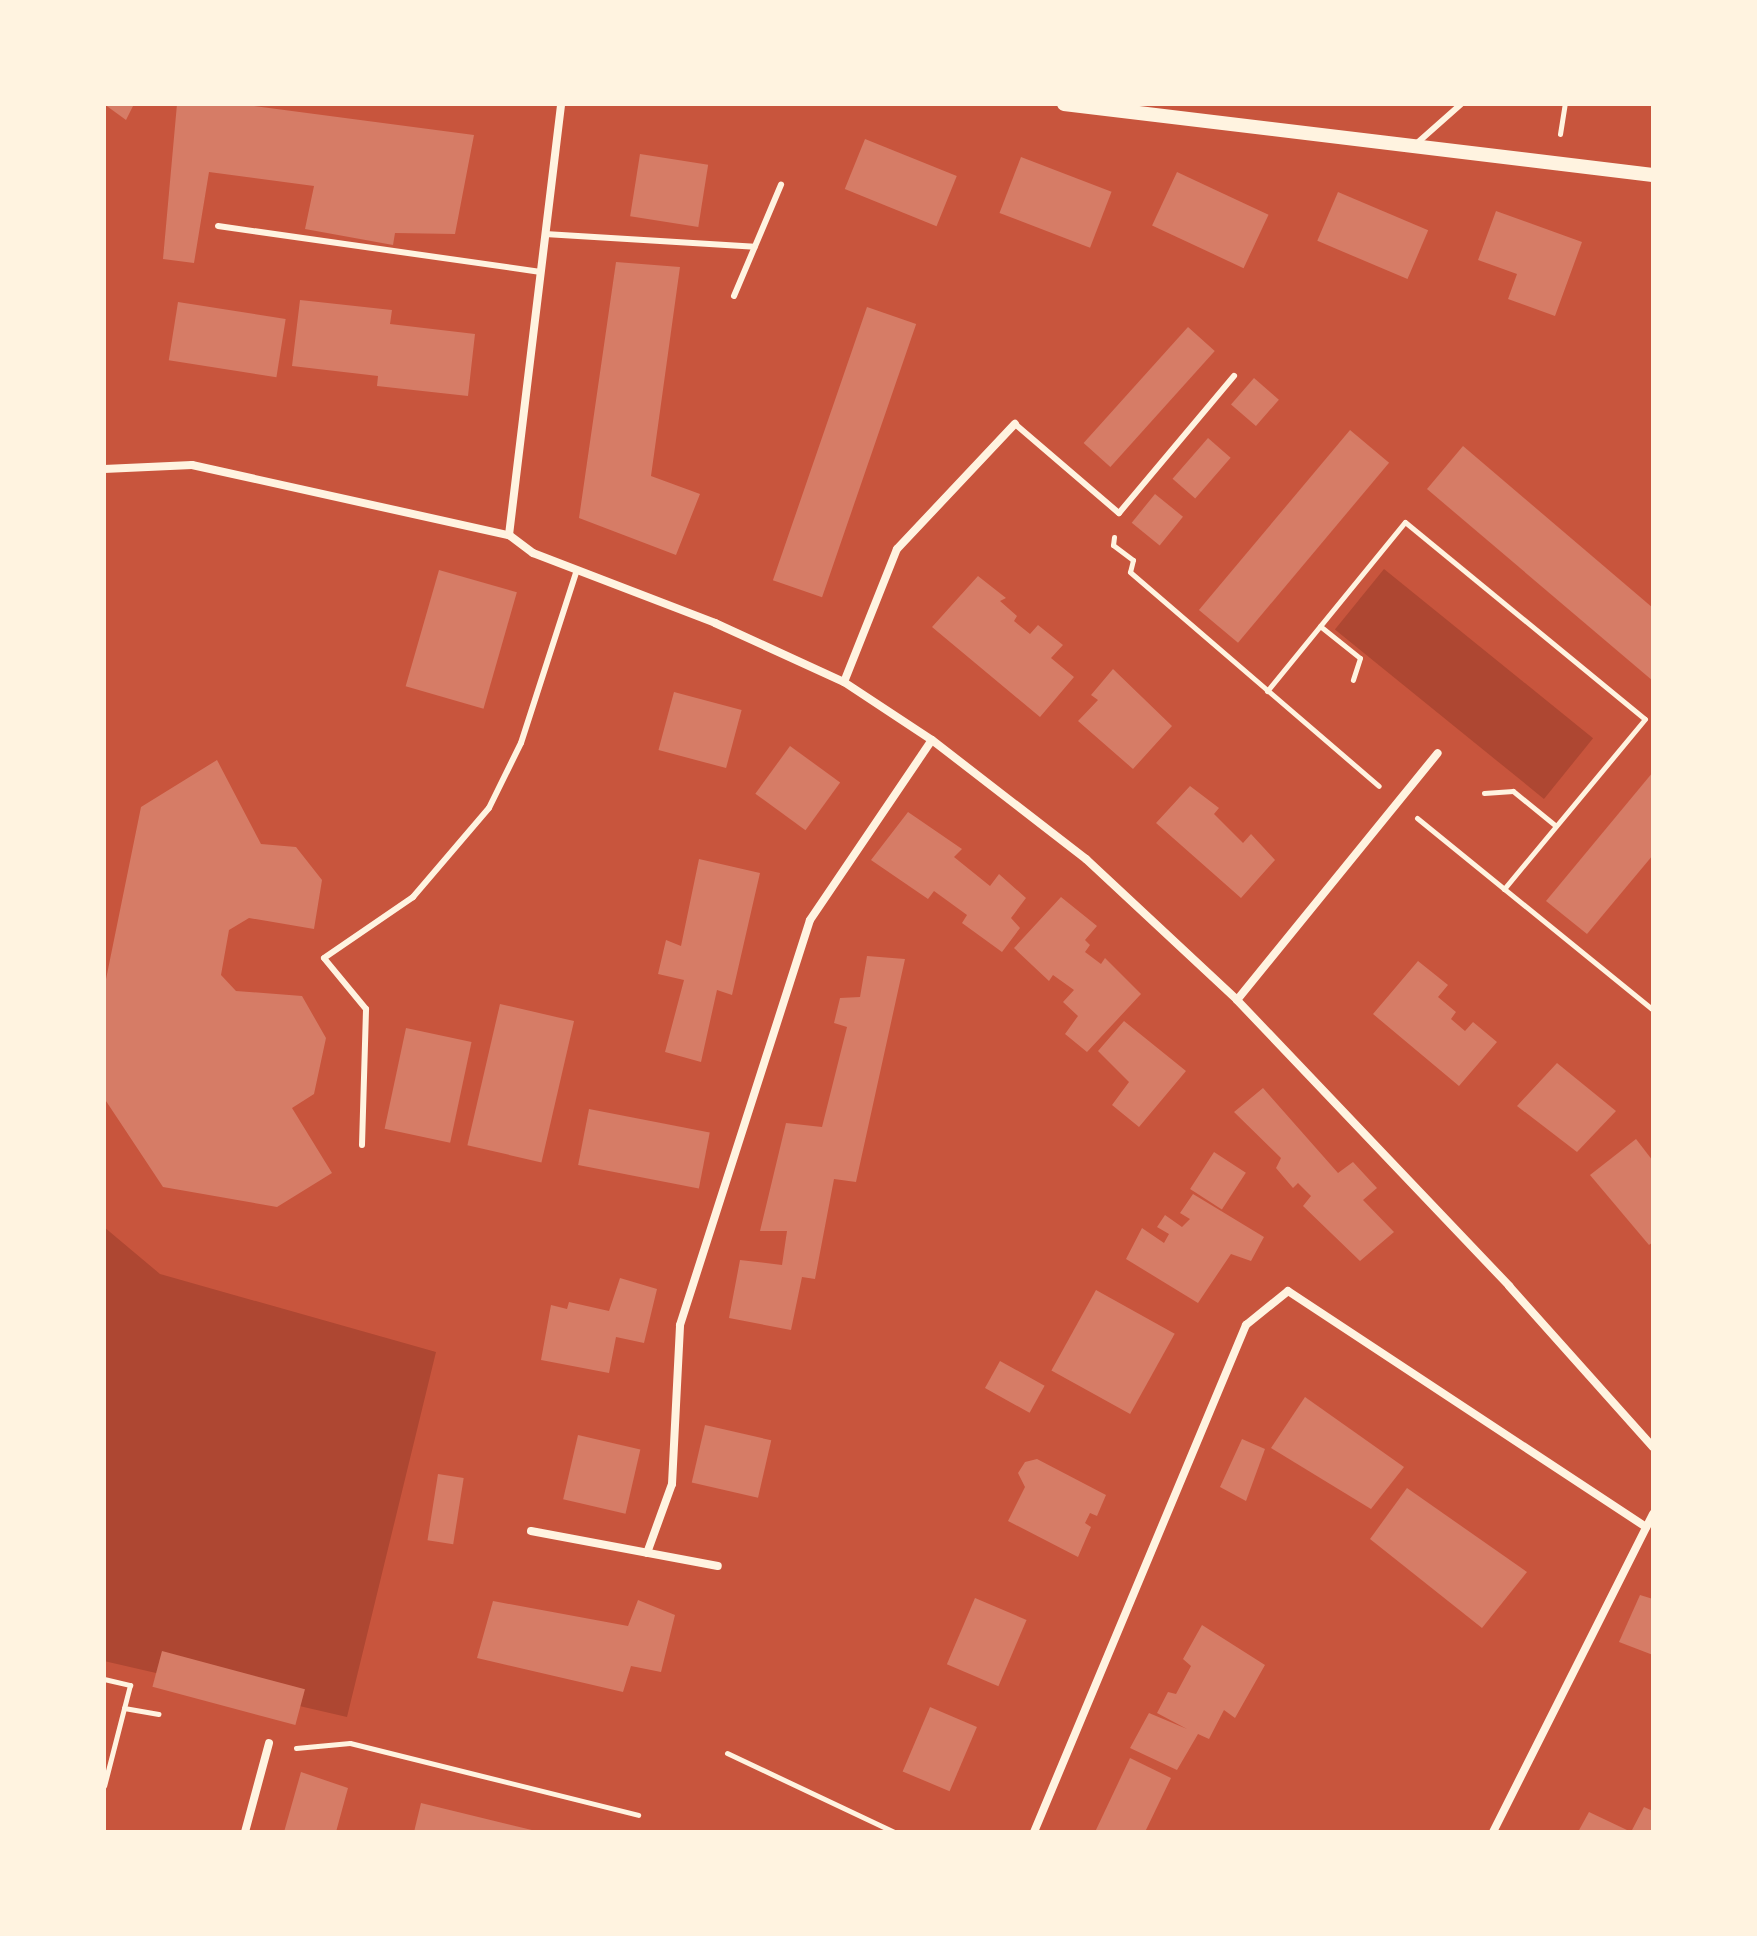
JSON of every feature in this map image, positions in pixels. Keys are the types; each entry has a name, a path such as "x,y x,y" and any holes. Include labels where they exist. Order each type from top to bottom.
{"street":[{"path":"509,535 561,104"},
{"path":"1064,104 1653,175"},
{"path":"844,682 897,549 1015,424"},
{"path":"104,469 192,465 509,535 533,553 715,623 844,682 932,740 1086,859 1237,1000 1509,1286 1653,1447"},
{"path":"647,1553 672,1484 680,1325 810,920 932,740"},
{"path":"1237,1000 1438,753"},
{"path":"1034,1832 1246,1325 1288,1291 1646,1527"},
{"path":"1493,1832 1653,1514"},
{"path":"531,1531 718,1566"},
{"path":"245,1832 269,1743"}],"lane":[{"path":"1414,146 1461,104"},
{"path":"734,296 781,185"},
{"path":"218,226 541,272"},
{"path":"545,234 755,247"},
{"path":"1015,424 1119,513 1234,376"},
{"path":"362,1145 366,1009 324,958 413,897 489,808 521,743 577,570"}],"path":[{"path":"1119,513 1113,545 1133,560 1130,572 1397,802 1653,1010"},
{"path":"1267,691 1405,522 1645,719 1504,889"},
{"path":"1320,626 1360,658 1353,680"},
{"path":"1484,793 1513,791 1556,826"},
{"path":"104,1679 130,1685 104,1786"},
{"path":"124,1708 158,1714"},
{"path":"291,1748 350,1743 638,1815"},
{"path":"727,1753 894,1832"}],"shaded area":[{"path":"1384,569 1593,738 1544,799 1335,630"},
{"path":"104,1227 160,1274 436,1352 347,1717 104,1661"}],"building":[{"path":"104,104 134,104 126,120"},
{"path":"177,104 239,104 474,135 455,234 395,233 393,245 305,229 314,186 209,172 194,263 163,259"},
{"path":"865,139 957,176 937,226 845,189"},
{"path":"640,154 708,165 698,227 630,216"},
{"path":"1021,157 1112,192 1090,248 999,213"},
{"path":"1177,172 1269,215 1244,268 1152,225"},
{"path":"1338,192 1428,230 1408,279 1317,241"},
{"path":"1496,211 1582,242 1555,316 1508,299 1517,274 1478,260"},
{"path":"616,262 680,267 651,476 700,494 676,555 579,518"},
{"path":"300,300 392,310 390,324 475,334 468,396 377,386 378,376 292,366"},
{"path":"178,302 286,319 276,377 169,360"},
{"path":"867,307 916,324 822,597 773,580"},
{"path":"1188,327 1215,351 1110,467 1084,443"},
{"path":"1254,378 1279,400 1256,426 1231,404"},
{"path":"1350,430 1389,463 1238,643 1199,610"},
{"path":"1208,438 1231,458 1195,498 1173,479"},
{"path":"1463,446 1653,608 1653,681 1427,489"},
{"path":"1155,494 1183,517 1160,545 1132,523"},
{"path":"439,570 517,592 484,709 406,686"},
{"path":"978,576 1006,598 1000,601 1017,616 1014,621 1030,634 1038,625 1063,645 1051,658 1074,677 1040,717 932,627"},
{"path":"1113,669 1172,726 1133,769 1078,721 1098,700 1091,695"},
{"path":"674,692 742,710 726,768 658,750"},
{"path":"790,746 840,782 805,830 755,794"},
{"path":"217,760 261,844 296,847 322,880 314,929 249,918 229,930 221,975 236,991 302,996 326,1038 314,1094 292,1108 332,1173 277,1207 163,1187 104,1098 104,989 141,807"},
{"path":"1653,772 1653,855 1587,934 1546,901"},
{"path":"1190,786 1219,808 1214,814 1243,843 1251,834 1275,860 1241,898 1156,823"},
{"path":"908,812 962,849 954,857 990,886 999,874 1026,898 1011,918 1020,928 1002,952 962,923 967,915 934,891 928,899 871,860"},
{"path":"699,859 760,873 732,995 717,990 701,1062 665,1052 684,980 658,974 666,940 681,946"},
{"path":"1061,897 1097,926 1085,940 1090,945 1085,952 1101,964 1105,958 1141,994 1087,1052 1065,1034 1078,1016 1063,1002 1074,990 1053,975 1049,981 1014,948"},
{"path":"867,956 905,959 856,1182 834,1179 815,1279 802,1277 791,1330 729,1318 740,1260 782,1265 787,1231 760,1231 786,1123 822,1127 847,1027 834,1023 840,998 860,997"},
{"path":"1418,961 1448,985 1438,997 1456,1012 1451,1019 1465,1031 1473,1022 1497,1042 1459,1086 1373,1014"},
{"path":"500,1004 574,1021 541,1162 467,1145"},
{"path":"1124,1021 1186,1071 1139,1127 1112,1105 1129,1082 1098,1051"},
{"path":"406,1028 472,1042 450,1143 385,1129"},
{"path":"1557,1063 1616,1111 1577,1152 1517,1106"},
{"path":"1263,1088 1338,1173 1353,1162 1377,1188 1363,1200 1394,1232 1360,1261 1303,1206 1311,1196 1298,1183 1293,1188 1276,1168 1281,1158 1234,1112"},
{"path":"589,1109 710,1132 699,1188 578,1165"},
{"path":"1636,1139 1653,1161 1653,1242 1649,1245 1590,1175"},
{"path":"1214,1152 1246,1173 1222,1210 1190,1189"},
{"path":"1193,1194 1264,1237 1251,1261 1231,1254 1198,1303 1126,1259 1142,1228 1164,1243 1169,1234 1157,1227 1165,1215 1182,1227 1190,1219 1180,1213"},
{"path":"620,1278 657,1289 644,1343 616,1337 609,1373 541,1360 551,1305 567,1309 569,1302 609,1311"},
{"path":"1096,1290 1175,1334 1130,1414 1051,1370"},
{"path":"1000,1361 1045,1386 1030,1413 985,1388"},
{"path":"1305,1397 1404,1467 1371,1509 1271,1448"},
{"path":"705,1425 771,1440 758,1498 692,1482"},
{"path":"578,1435 640,1449 626,1514 563,1499"},
{"path":"1242,1439 1265,1449 1246,1501 1220,1487"},
{"path":"1037,1459 1106,1495 1097,1516 1090,1513 1085,1523 1091,1527 1078,1557 1008,1521 1025,1487 1018,1473 1025,1462"},
{"path":"438,1474 464,1478 453,1544 428,1540"},
{"path":"1407,1488 1527,1572 1482,1628 1370,1539"},
{"path":"1640,1595 1653,1599 1653,1655 1619,1642"},
{"path":"975,1598 1027,1620 998,1686 947,1664"},
{"path":"638,1600 675,1615 661,1672 631,1666 623,1692 477,1658 493,1601 628,1626"},
{"path":"1202,1625 1265,1665 1235,1718 1224,1710 1209,1739 1198,1734 1177,1770 1130,1748 1149,1713 1187,1729 1157,1713 1168,1692 1176,1694 1191,1666 1183,1659"},
{"path":"162,1651 305,1689 295,1725 152,1687"},
{"path":"930,1707 977,1727 950,1791 903,1771"},
{"path":"1130,1758 1171,1778 1145,1832 1095,1832"},
{"path":"301,1772 348,1788 336,1832 284,1832"},
{"path":"421,1803 536,1831 414,1832"},
{"path":"1644,1807 1653,1811 1653,1832 1631,1832"},
{"path":"1589,1812 1627,1830 1578,1832"}]}
